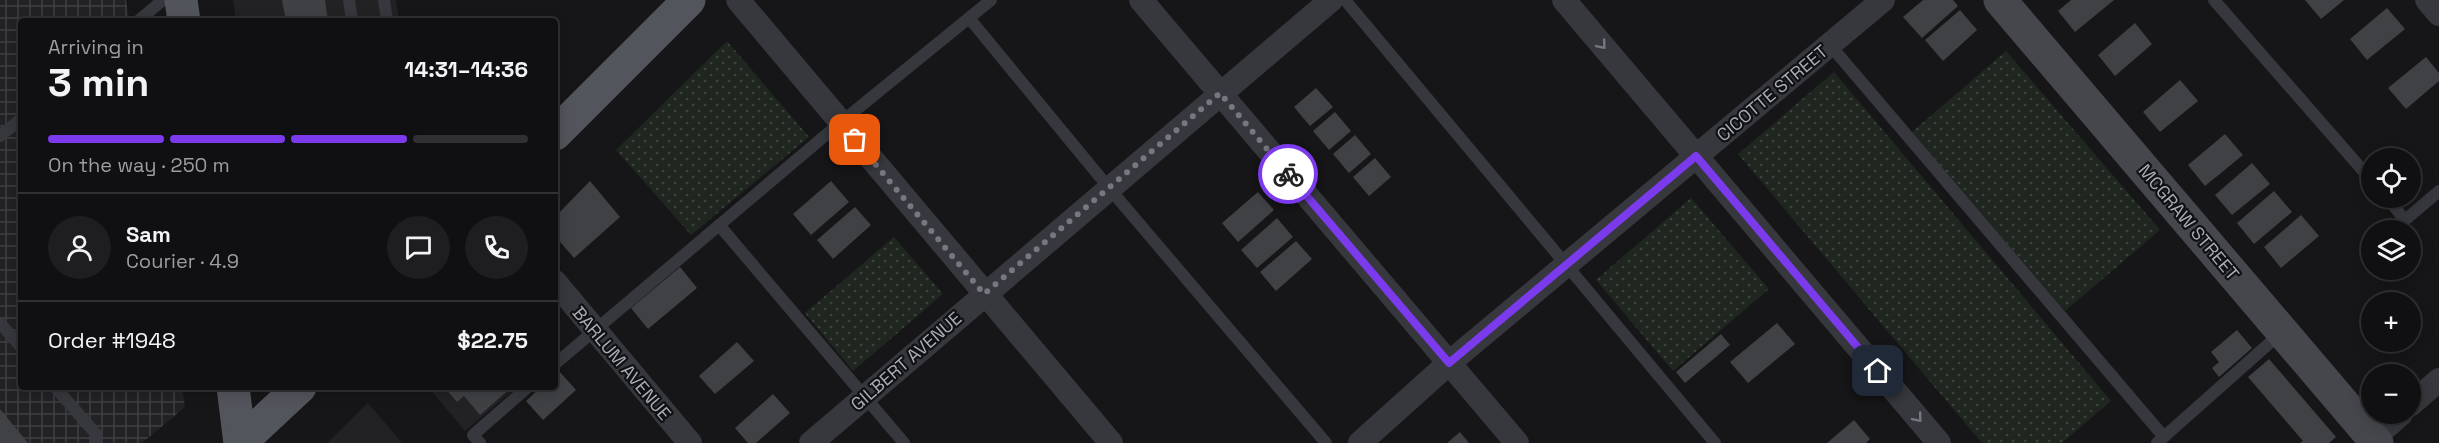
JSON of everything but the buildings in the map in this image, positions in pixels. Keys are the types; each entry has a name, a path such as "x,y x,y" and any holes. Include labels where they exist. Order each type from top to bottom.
{"main road":[{"path":"181,0 184,18"},
{"path":"558,131 689,0"},
{"path":"233,390 240,443"},
{"path":"240,443 297,390"}],"street":[{"path":"738,0 1111,443"},
{"path":"1141,0 1517,443"},
{"name":"GILBERT AVENUE","path":"811,443 1331,0"},
{"path":"1564,0 1939,443"},
{"name":"CICOTTE STREET","path":"1360,443 1449,363 1883,0"},
{"name":"MCGRAW STREET","path":"2000,0 2372,441"},
{"path":"2427,0 2439,14"},
{"name":"BARLUM AVENUE","path":"558,289 690,443"},
{"path":"2421,396 2439,380"},
{"path":"2372,441 2390,424"}],"lane":[{"path":"142,18 163,0"},
{"path":"349,0 352,18"},
{"path":"384,0 387,18"},
{"path":"558,361 840,123 991,0"},
{"path":"1345,0 1715,443"},
{"path":"2214,0 2361,168"},
{"path":"969,18 1109,188 1326,443"},
{"path":"1830,45 2160,440 2282,332"},
{"path":"0,136 18,121"},
{"path":"2421,206 2439,191"},
{"path":"2396,208 2405,219 2418,208"},
{"path":"719,225 904,443"},
{"path":"0,323 18,344"},
{"path":"58,390 97,435 97,443"},
{"path":"480,443 473,435 525,390"}],"shaded area":[{"path":"0,0 126,0 129,18 18,18 18,390 182,390 185,407 142,443 0,443"},
{"path":"233,0 396,0 399,18 236,18"},
{"path":"727,41 809,137 691,235 616,150"},
{"path":"2006,51 2160,230 2065,311 1912,132"},
{"path":"1834,72 2111,401 2062,443 1982,443 1738,154"},
{"path":"1691,198 1769,289 1673,371 1596,280"},
{"path":"894,237 943,294 853,371 805,313"},
{"path":"431,390 513,390 465,431"},
{"path":"368,403 402,443 327,443"}],"way so far":[{"path":"855,140 984,294 1220,93 1288,174"}],"route":[{"path":"1288,174 1449,363 1696,156 1878,371"}]}
